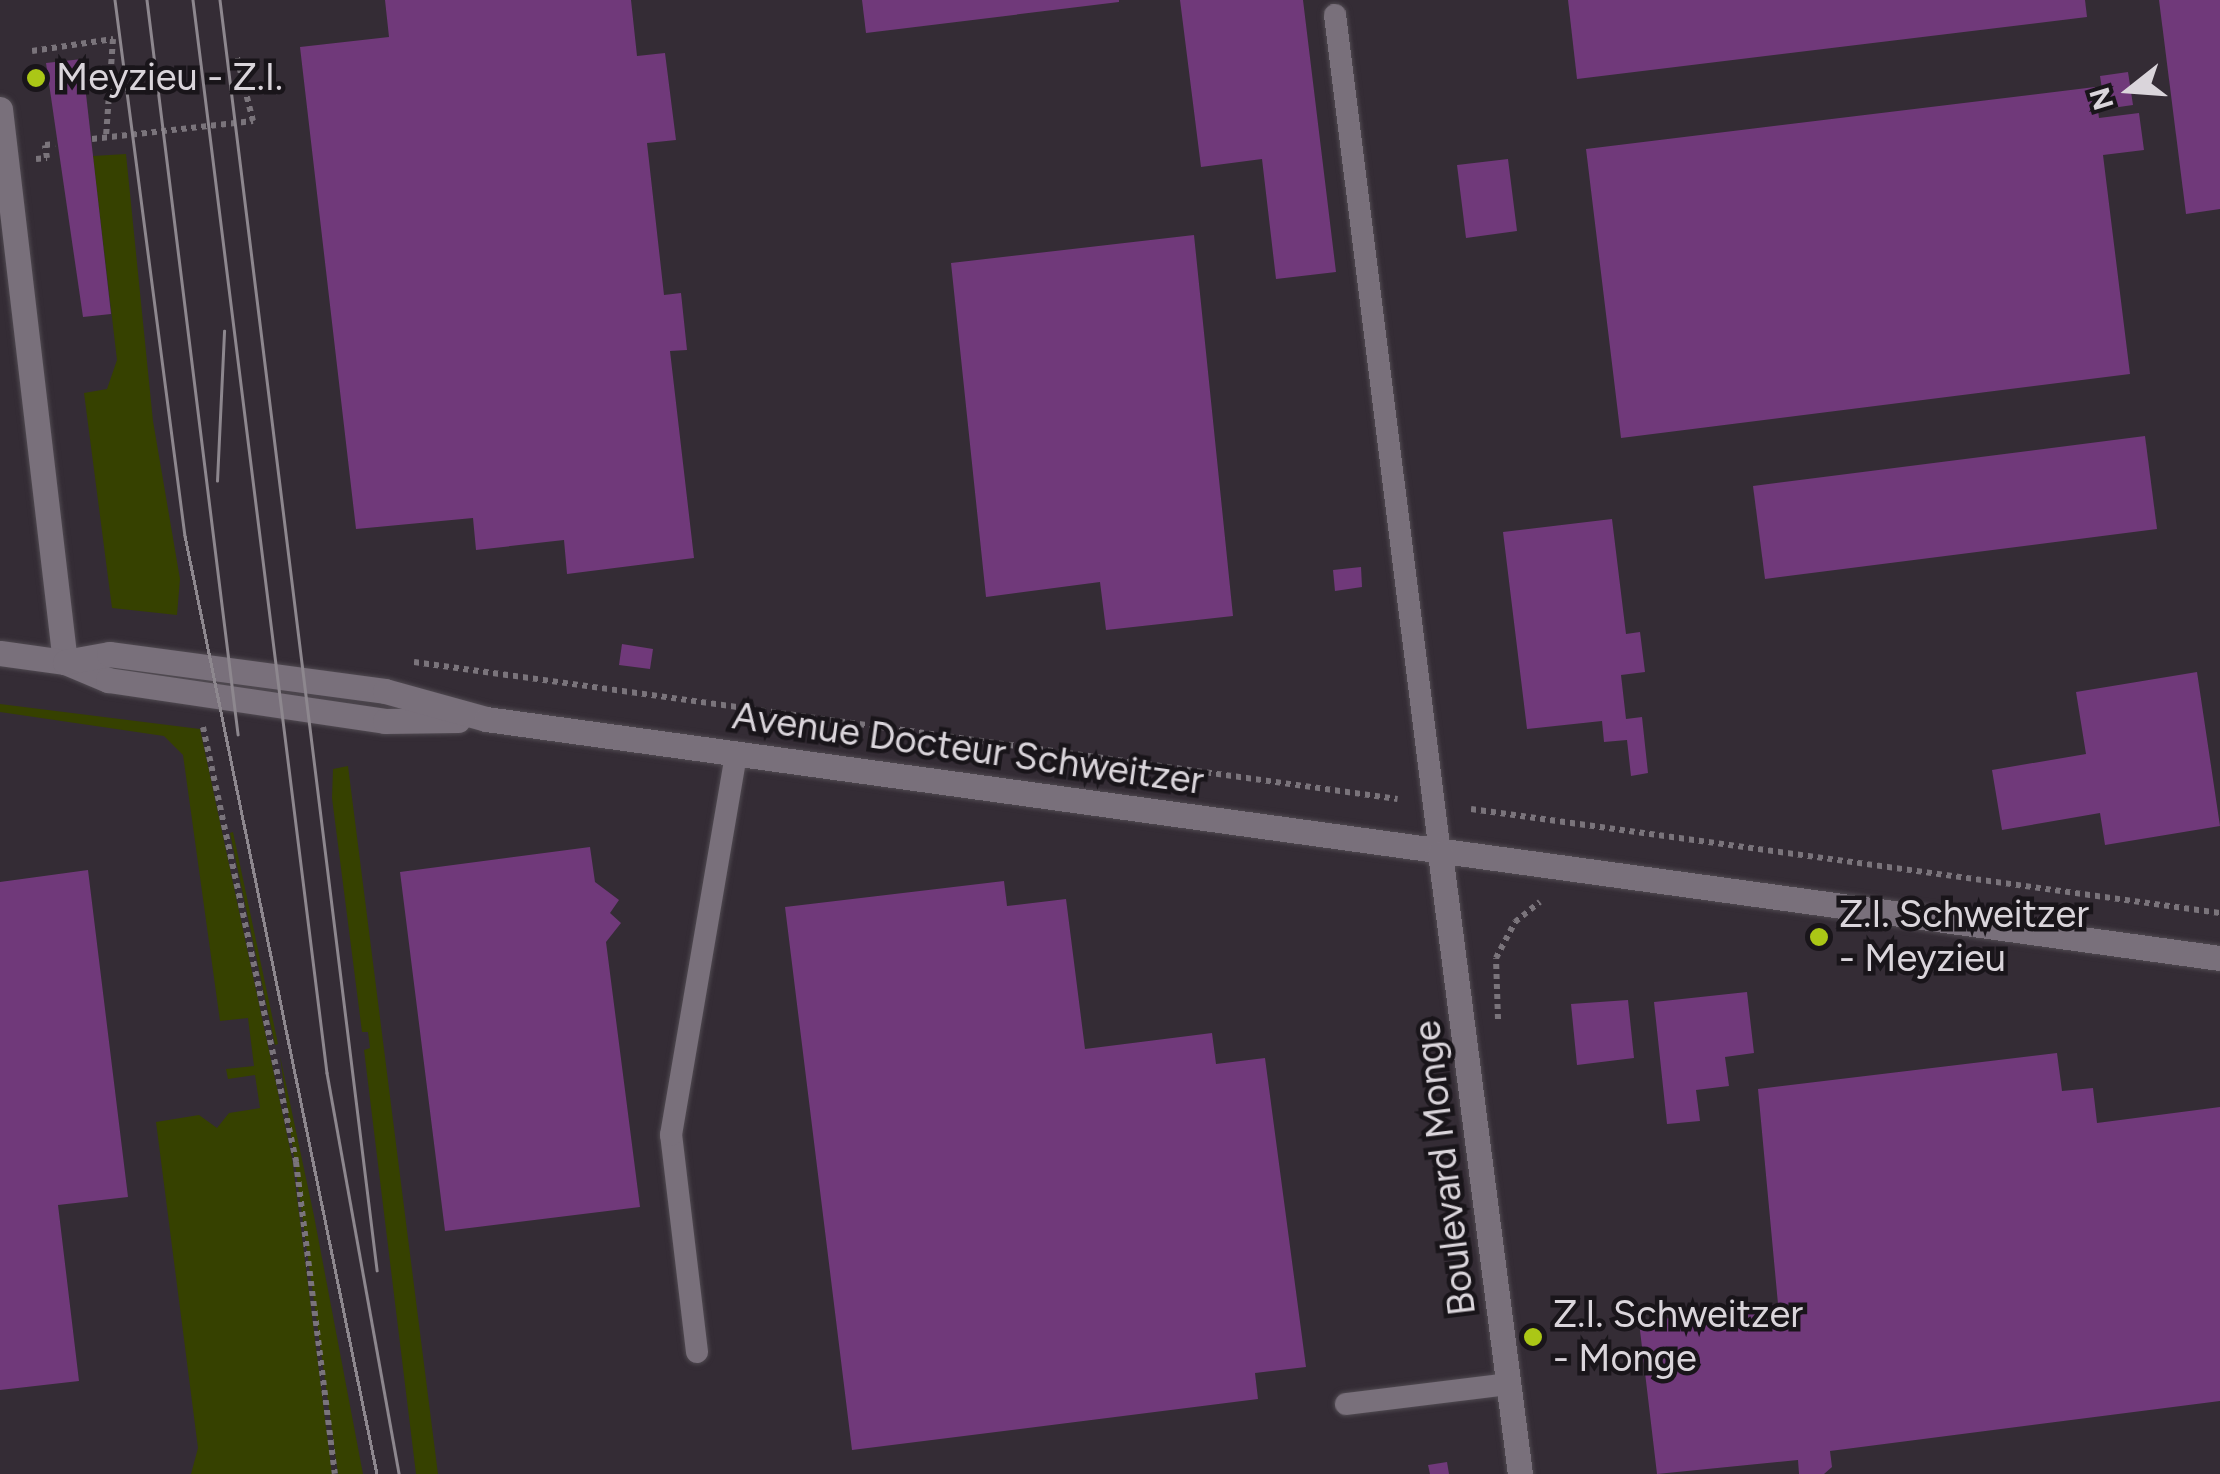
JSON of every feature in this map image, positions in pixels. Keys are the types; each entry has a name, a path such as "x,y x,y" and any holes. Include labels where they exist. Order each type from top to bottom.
{"street":[{"path":"0,110 65,662"},
{"name":"Avenue Docteur Schweitzer","path":"0,653 65,662 108,680 384,721 486,719 2220,958"},
{"name":"Boulevard Monge","path":"1440,853 1520,1474"}],"lane":[{"path":"1336,15 1440,853"},
{"path":"697,1352 671,1135 736,755"},
{"path":"1346,1404 1509,1384"}],"path":[{"path":"32,51 113,39 106,137"},
{"path":"92,139 253,121 236,54"},
{"path":"400,660 1398,799"},
{"path":"202,722 296,1162 335,1474"},
{"path":"1471,810 2220,913"},
{"path":"1498,1023 1496,958 1514,922 1540,902"}],"green space":[{"path":"126,154 153,421 180,579 177,615 112,608 84,393 107,389 117,360 93,156"},
{"path":"0,704 200,729 292,1158 332,1474 191,1474 198,1448 156,1122 199,1115 217,1128 229,1113 260,1108 255,1075 228,1079 226,1069 254,1066 248,1018 220,1021 183,755 164,736 0,712"},
{"path":"348,766 438,1474 416,1474 364,1050 370,1048 368,1032 362,1032 332,798 333,769"},
{"path":"233,832 278,1044 275,1045 230,833"},
{"path":"280,1056 314,1216 363,1474 338,1474"}],"building":[{"path":"385,0 631,0 637,56 665,53 676,140 647,143 664,295 681,293 687,350 670,351 694,558 567,574 564,540 476,550 473,518 356,529 300,47 389,37"},
{"path":"862,0 1119,0 1119,2 866,33"},
{"path":"1180,0 1303,0 1336,272 1276,279 1262,159 1201,167"},
{"path":"1568,0 2085,0 2087,17 1577,79"},
{"path":"2159,0 2220,0 2220,209 2186,214"},
{"path":"82,59 111,314 83,317 46,63"},
{"path":"2128,72 2133,105 2105,109 2100,76"},
{"path":"2095,87 2099,118 2139,113 2144,150 2103,155 2130,374 1621,438 1586,149"},
{"path":"1508,159 1517,231 1466,238 1457,165"},
{"path":"1194,235 1233,616 1106,630 1100,582 986,597 951,263"},
{"path":"2145,436 2157,529 1765,579 1753,486"},
{"path":"1612,519 1626,634 1640,632 1645,672 1621,675 1626,719 1642,717 1648,773 1631,776 1627,740 1604,742 1602,721 1527,729 1503,532"},
{"path":"1361,567 1362,587 1335,591 1333,570"},
{"path":"622,644 653,649 650,669 619,665"},
{"path":"2197,672 2220,826 2105,845 2100,813 2002,830 1992,770 2086,754 2076,692"},
{"path":"590,847 595,882 619,900 610,913 621,923 606,942 640,1207 445,1231 400,872"},
{"path":"88,870 128,1197 58,1205 79,1381 0,1390 0,882"},
{"path":"1004,881 1007,906 1066,899 1085,1049 1212,1033 1216,1064 1265,1058 1306,1367 1255,1373 1258,1399 852,1450 785,907"},
{"path":"1747,992 1754,1053 1725,1057 1729,1086 1696,1090 1700,1121 1667,1124 1654,1002"},
{"path":"1628,1000 1634,1058 1577,1065 1571,1004"},
{"path":"2057,1053 2062,1091 2093,1088 2097,1123 2220,1107 2220,1401 1830,1451 1832,1467 1824,1474 1799,1474 1798,1460 1657,1474 1639,1322 1778,1304 1758,1089"},
{"path":"1447,1462 1449,1474 1430,1474 1428,1465"}],"tram line":[{"path":"115,0 185,536 377,1474"},
{"path":"147,0 238,734"},
{"path":"193,0 327,1073 399,1474"},
{"path":"220,0 377,1270"},
{"path":"217,481 224,331"}],"place":[{"name":"Meyzieu - Z.I.","path":"36,78"},
{"name":"Z.I. Schweitzer - Meyzieu","path":"1819,937"},
{"name":"Z.I. Schweitzer - Monge","path":"1533,1337"}]}
